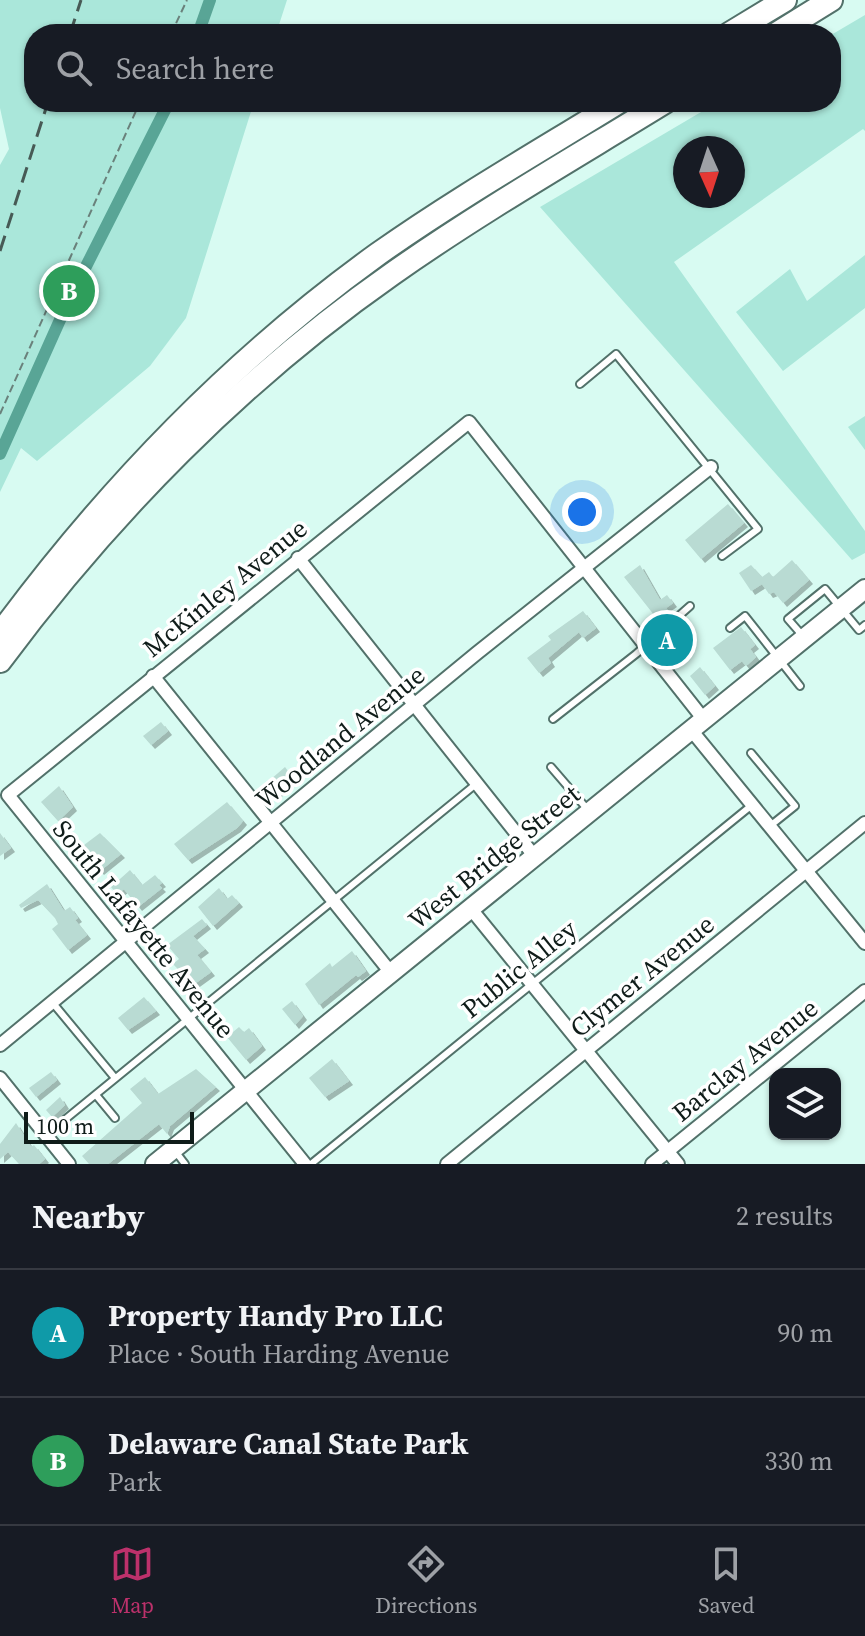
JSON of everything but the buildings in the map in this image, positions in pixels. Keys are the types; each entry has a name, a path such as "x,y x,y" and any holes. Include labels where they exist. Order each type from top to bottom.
{"highway":[{"path":"745,24 785,0"},
{"path":"792,24 831,0"},
{"path":"0,634 63,551 126,478 245,360 410,232 603,112"},
{"path":"0,661 60,584 133,503 201,433 293,351 424,252 649,112"}],"main road":[{"name":"West Bridge Street","path":"155,1164 179,1157 247,1091 865,589"}],"street":[{"name":"McKinley Avenue","path":"8,795 469,422 584,569"},
{"name":"Woodland Avenue","path":"0,1045 415,704 710,468"},
{"path":"298,558 535,857"},
{"path":"584,569 645,644 753,805 865,943"},
{"path":"153,676 392,974"},
{"name":"South Lafayette Avenue","path":"8,795 308,1164"},
{"name":"Clymer Avenue","path":"447,1164 865,823"},
{"path":"471,909 678,1164"},
{"name":"Barclay Avenue","path":"652,1164 865,991"},
{"path":"0,1078 69,1164"}],"lane":[{"path":"580,384 616,354 758,529 722,556"},
{"path":"805,638 788,619 825,589 862,628 865,638"},
{"path":"553,719 690,606"},
{"path":"730,628 745,616 800,686"},
{"path":"751,753 795,806 770,826"},
{"path":"551,767 590,813"},
{"path":"46,1135 476,784"},
{"name":"Public Alley","path":"308,1164 753,805"},
{"path":"52,1002 115,1078"},
{"path":"96,1095 115,1118"}],"path":[{"path":"176,24 187,0"},
{"path":"0,414 136,112"}],"green space":[{"path":"0,0 287,0 279,24 24,24 24,112 251,112 186,318 150,366 37,461 21,448 0,492 0,165 9,149 0,108"},
{"path":"865,15 865,131 863,129 674,262 865,531 865,553 852,560 540,207 701,112 841,112 841,29"},
{"path":"865,255 865,308 783,371 736,312 790,269 807,301"},
{"path":"865,416 865,450 848,427"}],"waterway":[{"path":"202,24 210,0"},
{"path":"0,454 68,302 164,112"}],"railway":[{"path":"73,24 81,0"},
{"path":"0,251 45,112"}],"place":[{"name":"Delaware Canal State Park","path":"69,291"},
{"name":"Property Handy Pro LLC","path":"667,640"}]}
